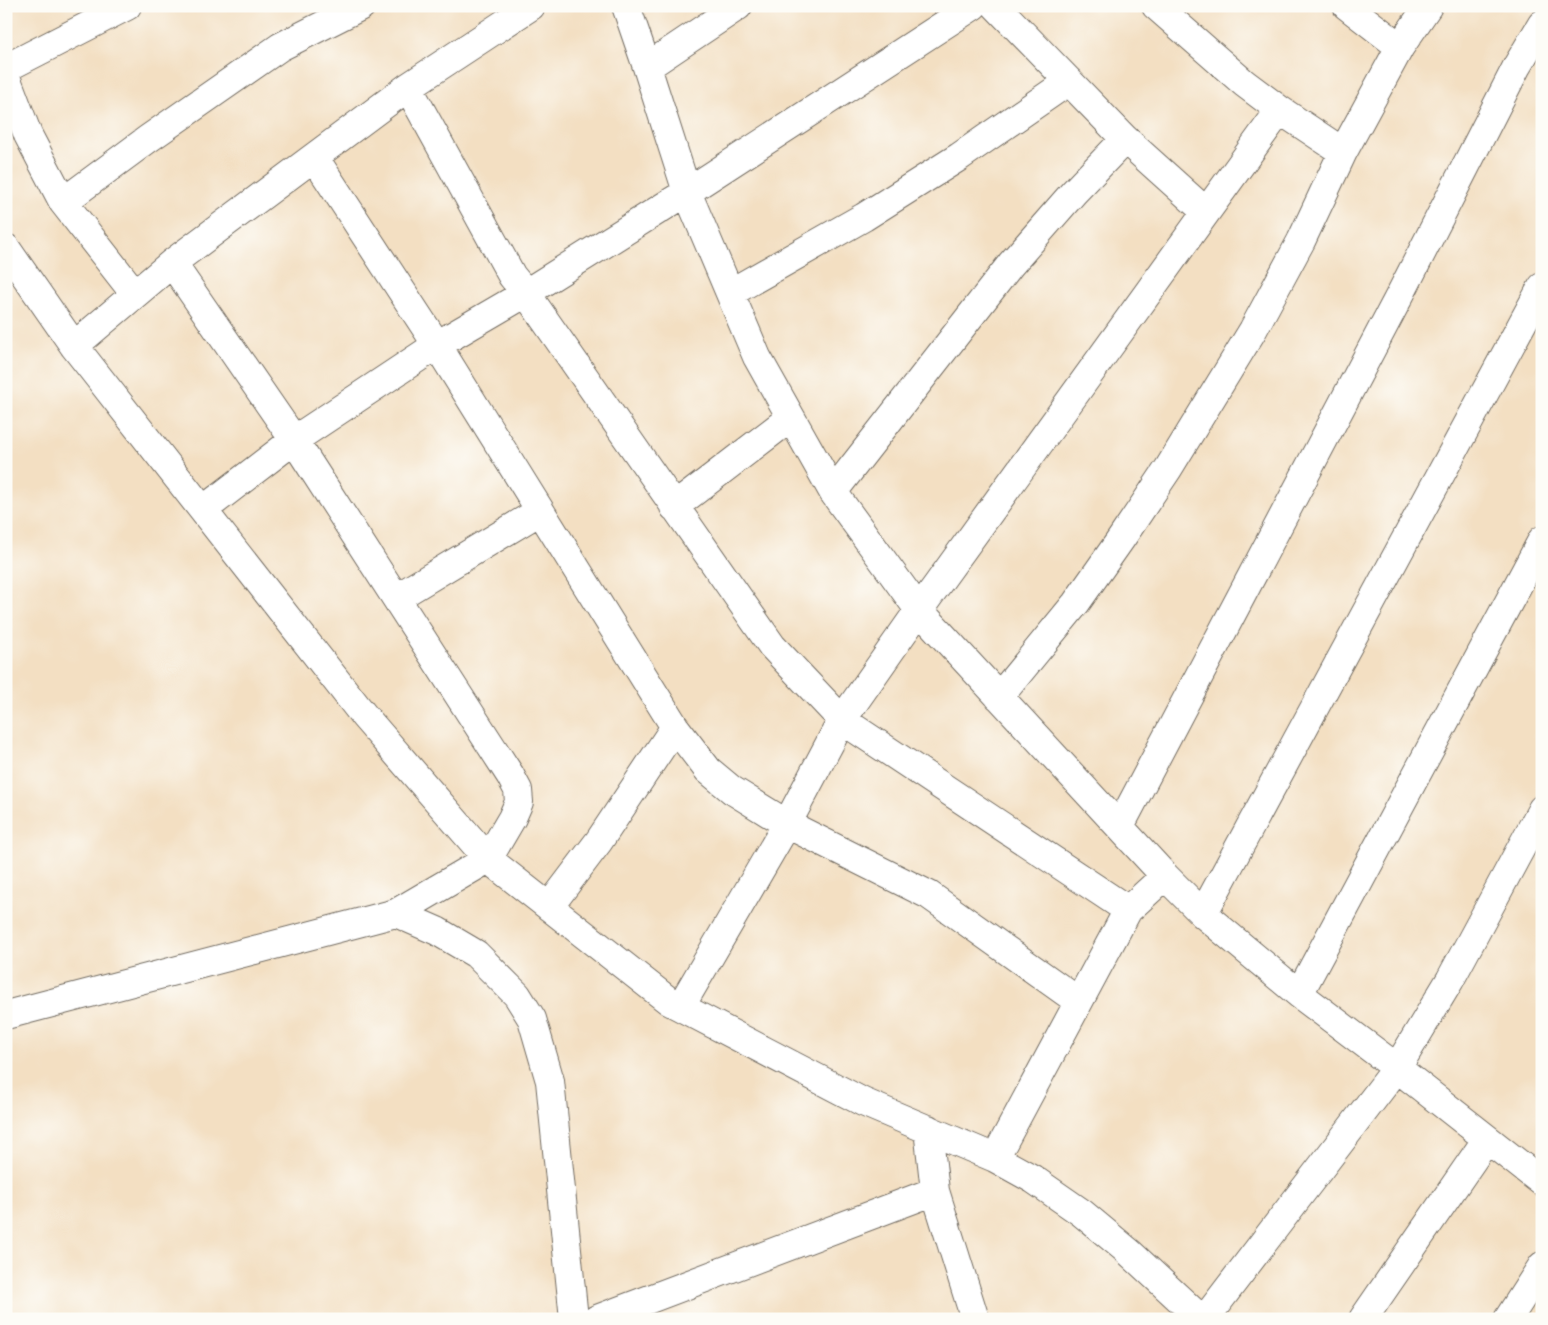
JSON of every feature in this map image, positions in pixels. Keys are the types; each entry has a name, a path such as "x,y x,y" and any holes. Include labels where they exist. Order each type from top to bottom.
{"street":[{"path":"6,68 127,6"},
{"path":"63,202 148,139 280,47 361,6"},
{"path":"74,346 172,263 408,87 531,6"},
{"path":"626,6 648,67 687,192 757,357 833,492 919,610 1165,876 1203,914 1299,994 1542,1182"},
{"path":"648,67 738,6"},
{"path":"203,510 294,440 437,345 526,293 687,192 973,6"},
{"path":"996,6 1125,139 1206,212"},
{"path":"1156,6 1244,83 1280,110 1343,152"},
{"path":"1346,6 1400,47"},
{"path":"999,697 1076,603 1168,469 1254,330 1301,241 1343,152 1400,47 1428,6"},
{"path":"1120,826 1401,292 1517,66 1542,24"},
{"path":"6,78 28,135 63,202 135,294"},
{"path":"730,293 880,207 959,157 1069,81"},
{"path":"408,87 512,276 526,293 772,646 842,720 1128,910"},
{"path":"680,1006 787,824 842,720 919,610 1280,110"},
{"path":"833,492 1011,264 1074,192 1125,139"},
{"path":"314,157 437,345 675,727 708,770 732,790 787,824 929,895 1078,1001"},
{"path":"10,260 74,346 365,717 488,860 669,1001 863,1102 994,1158 1033,1179 1082,1213 1130,1253 1203,1319 1397,1068 1450,980 1542,809"},
{"path":"6,1015 396,914 488,860 519,802 518,790 510,775 294,440 172,263"},
{"path":"1203,914 1542,287"},
{"path":"674,507 790,418"},
{"path":"396,598 540,511"},
{"path":"1299,994 1542,540"},
{"path":"550,907 599,841 675,727"},
{"path":"994,1158 1128,910 1165,876"},
{"path":"396,914 437,931 476,954 517,995 532,1019 541,1043 550,1080 574,1319"},
{"path":"928,1130 935,1191 975,1319"},
{"path":"1364,1319 1487,1138"},
{"path":"597,1319 935,1191"},
{"path":"1508,1319 1542,1266"}]}
